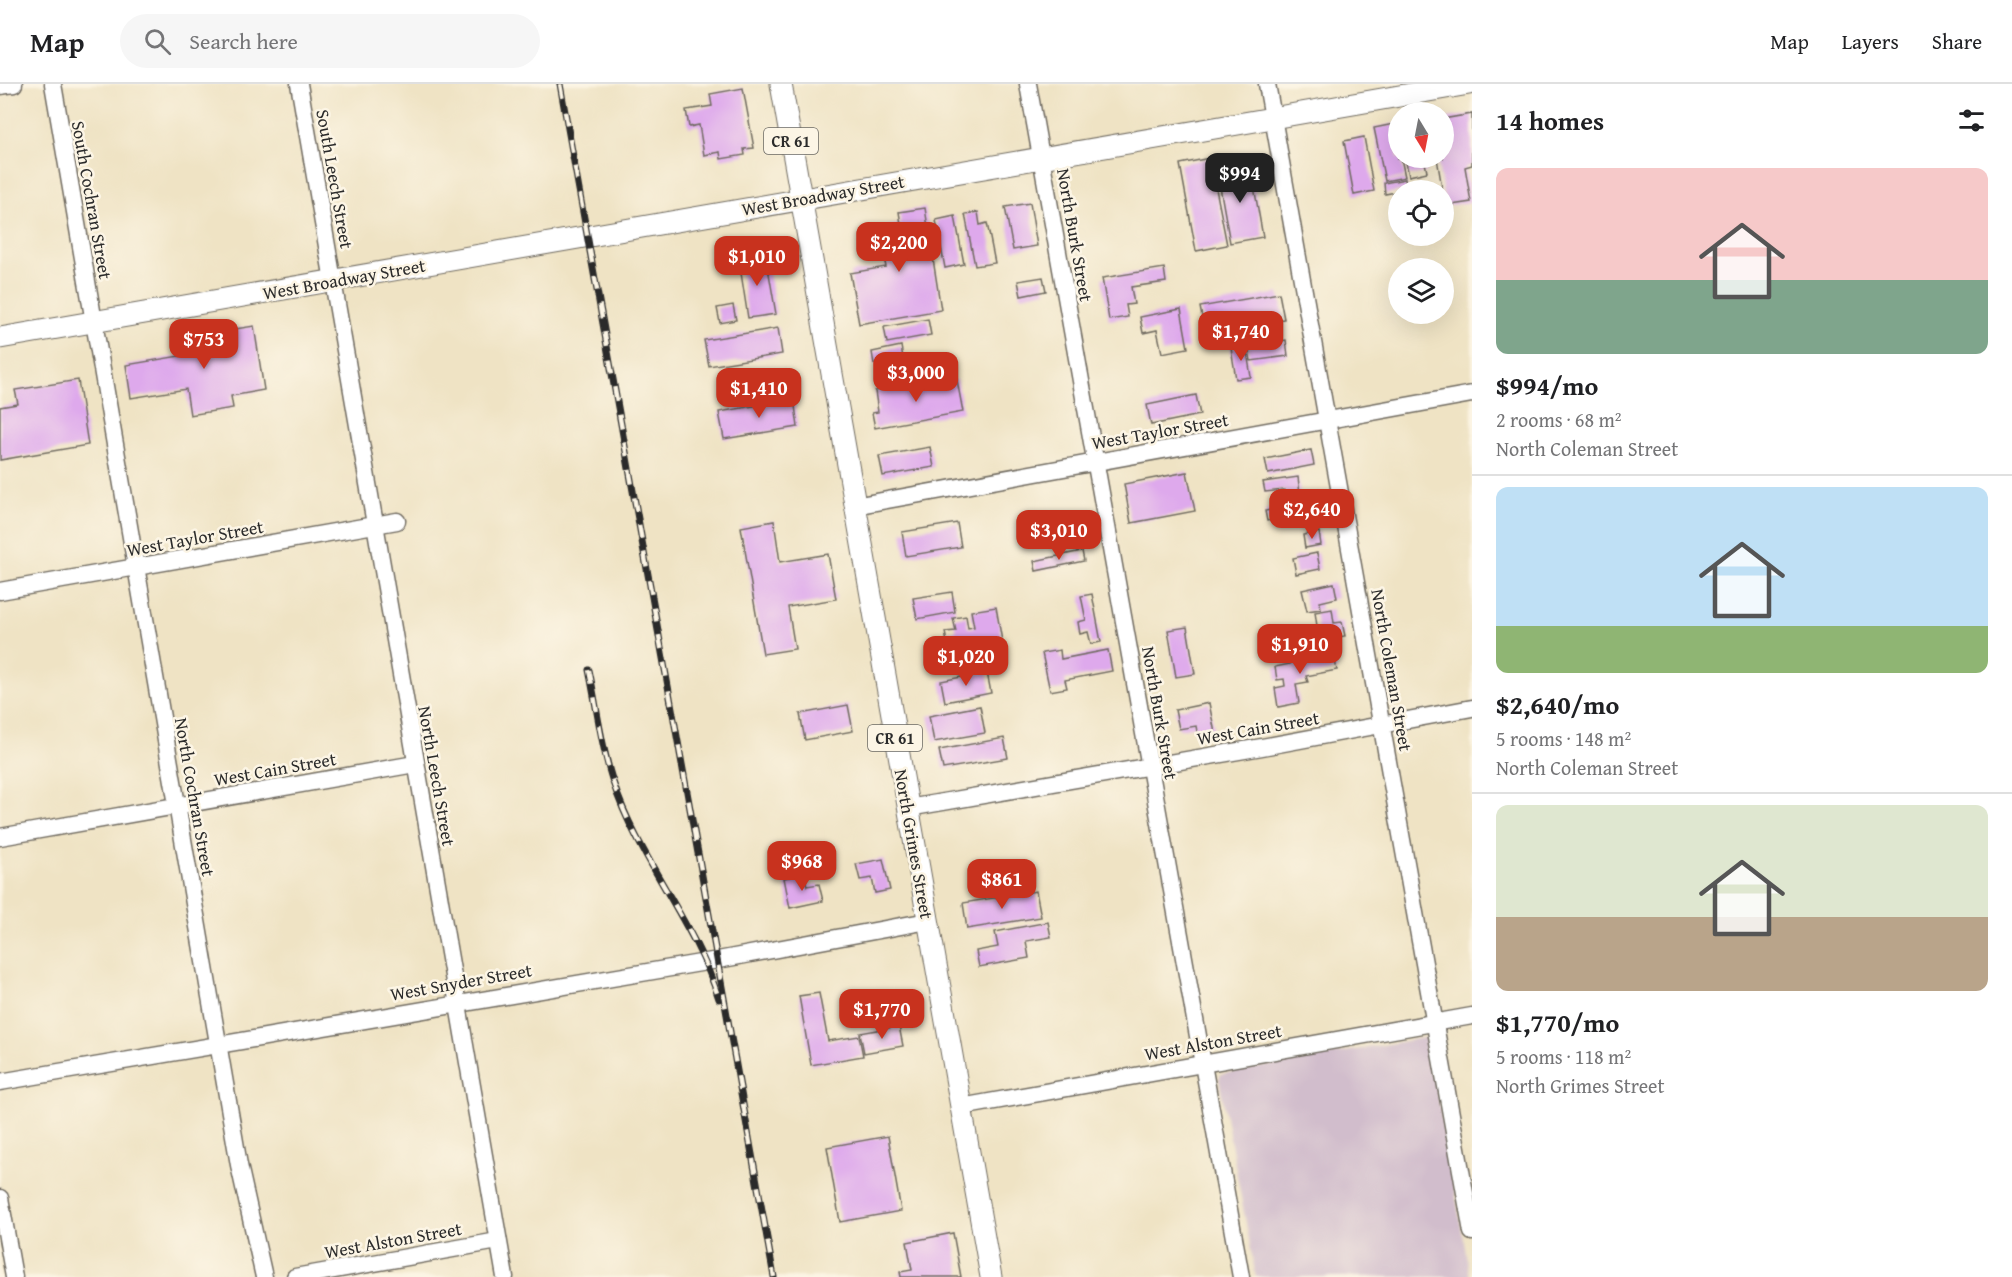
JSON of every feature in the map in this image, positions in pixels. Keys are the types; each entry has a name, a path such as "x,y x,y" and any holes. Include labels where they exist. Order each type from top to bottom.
{"main road":[{"name":"CR 61","path":"781,84 802,199"},
{"name":"West Broadway Street","path":"0,338 1468,84"},
{"name":"North Grimes Street","path":"802,199 991,1277"}],"street":[{"path":"0,86 14,84"},
{"name":"South Cochran Street","path":"53,84 94,322"},
{"name":"South Leech Street","path":"299,84 333,281"},
{"name":"North Burk Street","path":"1028,84 1241,1277"},
{"name":"North Coleman Street","path":"1268,84 1472,1232"},
{"name":"North Leech Street","path":"333,281 505,1277"},
{"name":"North Cochran Street","path":"94,322 238,1165 264,1277"},
{"name":"West Taylor Street","path":"854,506 1472,394"},
{"name":"West Taylor Street","path":"0,591 397,521"},
{"name":"West Cain Street","path":"908,808 1472,708"},
{"name":"West Cain Street","path":"0,837 415,764"},
{"name":"West Snyder Street","path":"0,1082 718,960 928,921"},
{"name":"West Alston Street","path":"961,1107 1472,1016"},
{"path":"0,1198 14,1277"},
{"name":"West Alston Street","path":"295,1277 498,1241"}],"shaded area":[{"path":"1428,1037 1470,1277 1256,1277 1219,1079 1221,1074"}],"building":[{"path":"743,88 754,148 744,149 745,155 721,159 720,152 704,155 699,125 689,127 686,110 712,106 710,94"},
{"path":"1472,114 1472,165 1465,167 1471,202 1454,205 1454,180 1441,180 1439,168 1454,168 1454,117"},
{"path":"1388,125 1388,168 1403,168 1405,177 1385,181 1374,128"},
{"path":"1364,137 1374,191 1354,195 1344,141"},
{"path":"1210,158 1227,245 1196,251 1180,164"},
{"path":"1250,164 1263,237 1230,243 1217,170"},
{"path":"1407,168 1426,168 1427,172 1409,176"},
{"path":"1388,182 1388,193 1385,194 1384,183"},
{"path":"1030,203 1037,246 1013,250 1005,207"},
{"path":"925,208 941,310 859,324 850,273 886,267 884,258 876,259 871,229 901,224 899,212"},
{"path":"978,212 980,225 987,223 995,263 975,266 965,214"},
{"path":"955,216 964,264 945,268 936,220"},
{"path":"766,256 776,314 748,318 739,260"},
{"path":"1164,268 1166,282 1131,287 1134,304 1126,305 1128,317 1109,320 1102,278"},
{"path":"1043,277 1046,291 1021,296 1018,281"},
{"path":"1279,293 1284,319 1239,327 1241,338 1230,340 1228,329 1205,333 1200,307"},
{"path":"733,305 736,320 720,323 717,308"},
{"path":"1181,309 1188,348 1162,353 1157,330 1143,333 1140,317"},
{"path":"928,319 931,335 887,343 884,327"},
{"path":"254,326 264,390 231,396 233,408 190,415 186,389 131,398 126,365 180,356 177,338"},
{"path":"778,328 782,354 709,366 704,340"},
{"path":"1286,340 1288,356 1251,361 1248,346"},
{"path":"901,346 903,358 874,364 872,352"},
{"path":"1246,346 1251,377 1236,379 1231,348"},
{"path":"929,379 930,385 957,380 963,412 875,428 872,413 878,412 875,391"},
{"path":"78,380 88,445 0,460 0,407 18,404 15,390"},
{"path":"1196,395 1200,415 1151,425 1147,405"},
{"path":"794,399 798,427 724,439 719,412"},
{"path":"930,447 934,467 883,476 879,456"},
{"path":"1311,450 1314,465 1268,474 1265,459"},
{"path":"1187,472 1195,511 1131,523 1124,484"},
{"path":"1298,477 1300,494 1285,497 1284,490 1265,492 1263,482"},
{"path":"1314,502 1316,512 1267,521 1265,511"},
{"path":"774,521 780,562 828,554 836,599 788,607 795,649 763,654 741,527"},
{"path":"957,523 961,547 906,556 902,532"},
{"path":"1319,532 1321,545 1305,548 1303,535"},
{"path":"1082,551 1084,561 1036,571 1034,561"},
{"path":"1317,553 1320,569 1296,574 1293,558"},
{"path":"1334,583 1337,598 1320,602 1321,609 1307,611 1302,590"},
{"path":"952,592 955,612 917,619 913,598"},
{"path":"1092,594 1101,642 1091,644 1088,632 1080,634 1078,622 1086,620 1081,596"},
{"path":"996,607 1002,641 991,643 990,640 948,648 945,632 956,631 953,618 966,616 968,628 974,627 971,611"},
{"path":"1332,609 1334,623 1342,622 1345,636 1319,640 1315,612"},
{"path":"1187,627 1195,674 1176,677 1168,630"},
{"path":"1060,650 1061,659 1108,650 1112,671 1065,680 1067,688 1050,691 1042,653"},
{"path":"1309,651 1310,660 1334,656 1337,670 1306,676 1308,682 1296,684 1299,703 1278,707 1275,688 1285,686 1284,679 1277,680 1275,667 1290,664 1288,655"},
{"path":"987,672 991,693 945,702 941,681"},
{"path":"1209,703 1215,733 1198,737 1196,726 1179,729 1175,710"},
{"path":"848,705 853,731 805,740 800,714"},
{"path":"980,706 985,733 934,742 929,716"},
{"path":"1004,738 1008,758 943,769 939,750"},
{"path":"883,859 890,890 875,893 872,878 860,880 856,864"},
{"path":"804,874 807,886 819,884 823,901 790,908 784,878"},
{"path":"1036,891 1041,917 967,929 963,903"},
{"path":"1048,922 1051,937 1026,941 1029,958 979,967 976,951 998,947 995,932"},
{"path":"819,993 828,1041 859,1036 863,1056 811,1065 799,996"},
{"path":"899,1026 903,1046 864,1053 860,1033"},
{"path":"888,1136 901,1211 840,1222 827,1147"},
{"path":"953,1233 961,1277 901,1277 900,1272 912,1270 907,1242"}],"railway":[{"path":"560,84 774,1277"},
{"path":"589,670 605,755 624,810 696,944 719,999"}]}
